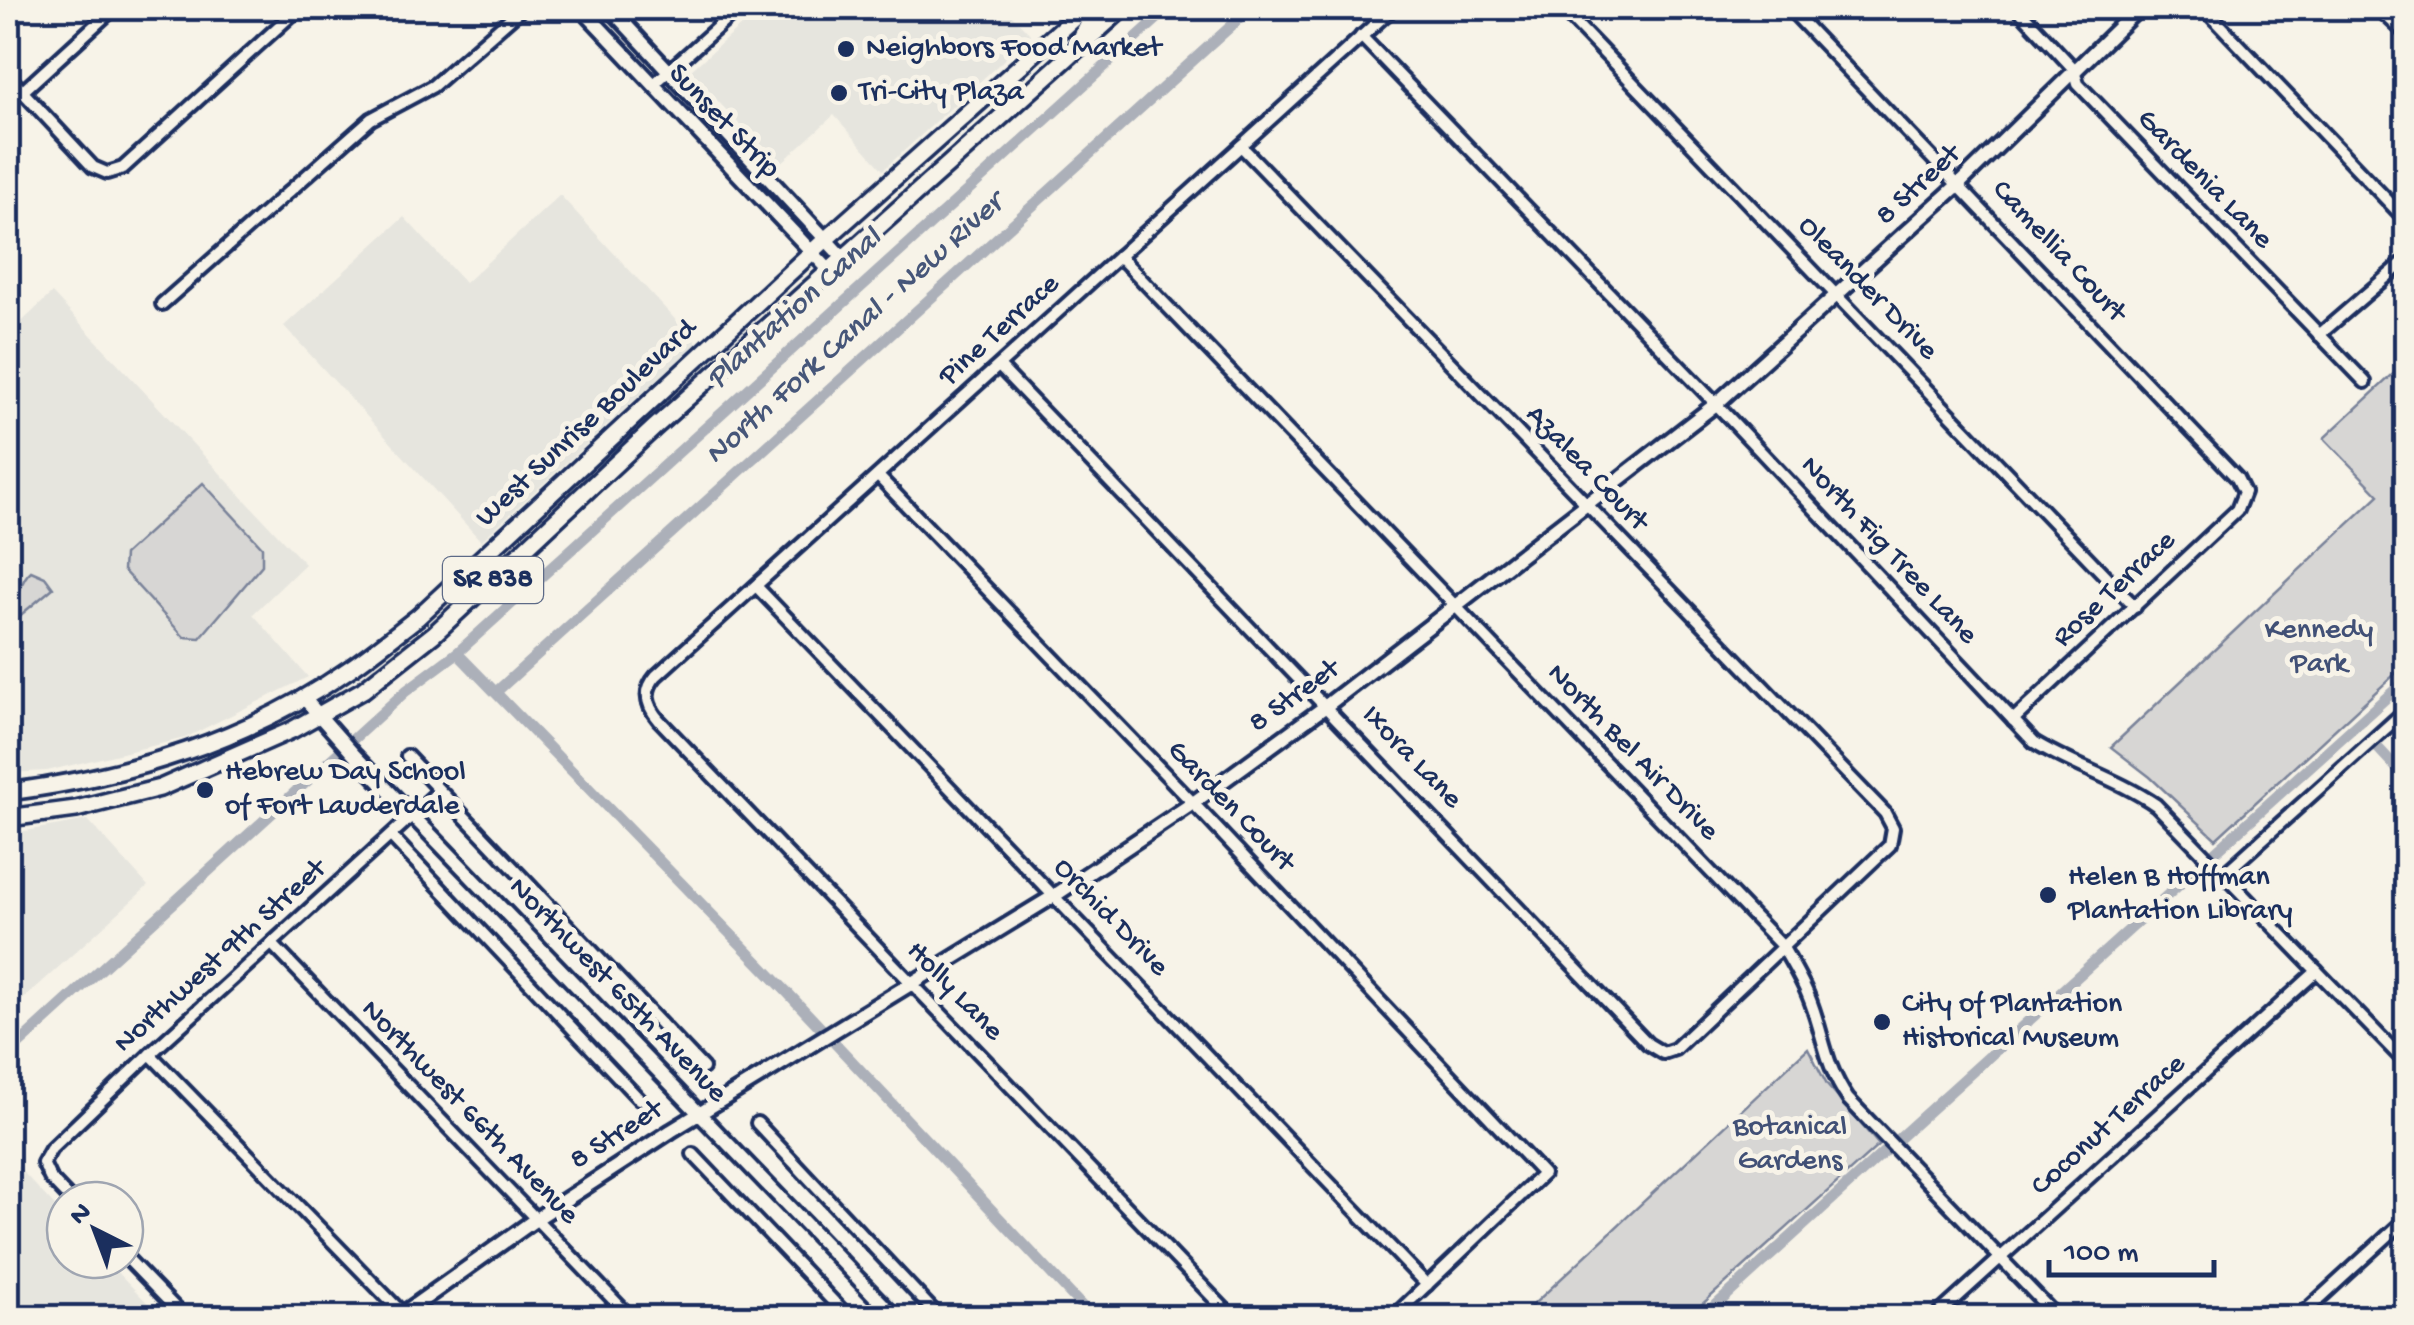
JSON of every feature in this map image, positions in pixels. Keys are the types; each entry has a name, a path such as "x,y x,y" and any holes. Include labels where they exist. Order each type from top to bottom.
{"highway":[{"name":"West Sunrise Boulevard","path":"8,792 70,784 150,764 226,736 349,670 418,617 826,239 1085,8"},
{"path":"1072,54 1088,22 1104,8"},
{"name":"West Sunrise Boulevard","path":"8,818 160,788 318,716 363,690 434,634 829,270 1123,8"},
{"path":"102,802 115,783 177,764 191,749"}],"street":[{"path":"22,92 114,8"},
{"path":"8,76 93,168 108,173 123,168 299,8"},
{"path":"162,304 371,119 433,86 522,8"},
{"name":"Sunset Strip","path":"581,8 829,270"},
{"name":"Sunset Strip","path":"610,8 843,258"},
{"path":"653,85 739,8"},
{"name":"Pine Terrace","path":"647,696 656,676 1393,8"},
{"name":"Oleander Drive","path":"1561,8 2135,608"},
{"name":"Camellia Court","path":"1789,8 2237,478 2244,492"},
{"name":"Gardenia Lane","path":"2017,8 2074,69 2078,84 2364,382"},
{"name":"8 Street","path":"402,1316 536,1219 700,1113 1054,896 1326,706 1716,404 1959,184 2139,8"},
{"path":"2204,8 2406,220"},
{"path":"2378,8 2406,34"},
{"name":"North Fig Tree Lane","path":"1361,36 1716,404 2034,742 2060,758 2134,790 2156,805 2406,1063"},
{"name":"Azalea Court","path":"1241,146 1885,813 1894,828 1890,845 1782,946"},
{"name":"North Bel Air Drive","path":"1119,256 1782,946 1809,996 1834,1079 1848,1099 2058,1318"},
{"path":"2319,335 2406,260"},
{"name":"Ixora Lane","path":"999,366 1648,1044 1663,1053 1675,1050 1782,946"},
{"name":"Garden Court","path":"878,476 1543,1174 1427,1284"},
{"name":"Rose Terrace","path":"2013,720 2237,510 2244,492"},
{"name":"Orchid Drive","path":"756,586 1427,1284"},
{"name":"Holly Lane","path":"647,696 659,720 1233,1318"},
{"name":"Northwest 65th Avenue","path":"304,697 355,756 896,1318"},
{"path":"2224,874 2406,710"},
{"path":"406,756 703,1068"},
{"name":"Northwest 9th Street","path":"52,1180 43,1163 51,1148 438,792"},
{"path":"391,836 639,1099"},
{"name":"Northwest 66th Avenue","path":"272,944 631,1318"},
{"name":"Coconut Terrace","path":"1934,1318 2317,971"},
{"path":"150,1054 402,1316"},
{"path":"757,1123 940,1318"},
{"path":"693,1154 849,1318"},
{"path":"2298,1318 2406,1220"},
{"path":"145,1277 185,1318"},
{"path":"1392,1318 1427,1284"}],"shaded area":[{"name":"Tri-City Plaza","path":"761,8 1005,8 1031,35 883,170 834,115 778,166 690,71"},
{"path":"560,195 697,343 481,541 284,326 404,217 465,283"},
{"path":"52,293 305,564 253,614 308,677 185,738 47,771 8,773 8,335"},
{"path":"88,820 148,886 8,1013 8,834"},
{"path":"8,1156 45,1196 45,1280 125,1280 161,1317 8,1317"}],"green space":[{"name":"Kennedy Park","path":"2406,362 2406,664 2216,839 2150,777 2111,747 2379,495 2324,438"},
{"path":"203,483 262,547 262,565 200,638 184,637 123,570 124,555"},
{"path":"31,571 45,577 53,588 17,618 21,586"},
{"name":"Botanical Gardens","path":"1808,1048 1827,1085 1879,1145 1688,1317 1520,1317"}],"waterway":[{"name":"Plantation Canal","path":"8,1054 406,691 457,653 1169,8"},
{"name":"North Fork Canal - New River","path":"496,692 1251,8"},
{"path":"457,653 786,991 1093,1318"},
{"path":"2215,852 2406,680"},
{"path":"2378,748 2406,778"},
{"path":"1899,1138 2202,864"},
{"path":"1702,1318 1885,1151"}],"place":[{"name":"Neighbors Food Market","path":"846,49"},
{"name":"Tri-City Plaza","path":"839,93"},
{"name":"Hebrew Day School of Fort Lauderdale","path":"205,790"},
{"name":"Helen B Hoffman Plantation Library","path":"2048,895"},
{"name":"City of Plantation Historical Museum","path":"1882,1022"}]}
